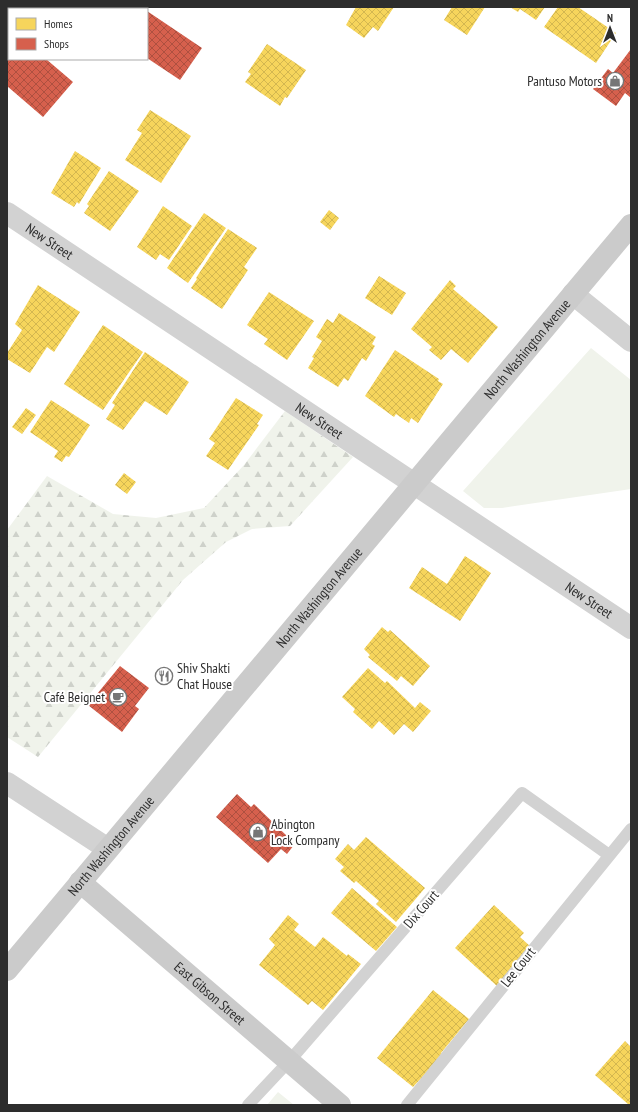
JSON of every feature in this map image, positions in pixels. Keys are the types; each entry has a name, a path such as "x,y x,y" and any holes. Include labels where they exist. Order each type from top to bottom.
{"street":[{"name":"New Street","path":"7,213 631,628"},
{"name":"North Washington Avenue","path":"7,970 631,225"},
{"path":"573,294 631,341"},
{"path":"7,783 108,849"},
{"name":"East Gibson Street","path":"80,882 288,1062 340,1105"}],"lane":[{"name":"Dix Court","path":"248,1105 288,1062 522,792 609,855"},
{"name":"Lee Court","path":"406,1105 631,829"}],"green space":[{"path":"591,348 631,380 631,489 502,508 484,508 463,491"},
{"path":"285,411 353,457 290,526 252,529 226,542 183,580 38,757 7,737 7,530 47,476 113,514 156,518 204,508 244,465"},
{"path":"278,1092 294,1105 267,1105"}],"building: Homes":[{"path":"356,7 394,7 378,31 373,27 364,38 346,25"},
{"path":"452,7 485,7 467,35 444,20"},
{"path":"510,7 545,7 536,20 520,9 518,12"},
{"path":"558,7 578,7 616,33 596,63 544,27"},
{"path":"267,44 306,70 287,98 285,97 280,106 245,82 251,74 248,72"},
{"path":"150,110 191,136 161,183 125,160 142,133 137,130"},
{"path":"75,151 101,168 79,204 77,202 74,207 51,193"},
{"path":"109,171 139,191 110,231 84,213 89,206 87,204"},
{"path":"163,206 192,226 169,260 160,254 156,260 137,247"},
{"path":"329,210 339,218 330,230 320,222"},
{"path":"204,213 226,228 188,283 167,268"},
{"path":"228,229 257,248 244,267 248,270 222,309 191,288"},
{"path":"379,276 406,293 392,315 365,298"},
{"path":"450,280 456,286 453,289 498,327 468,363 451,349 441,360 429,350 432,347 411,329"},
{"path":"38,285 80,312 54,352 47,347 30,373 7,359 7,353 22,330 15,324"},
{"path":"269,292 314,321 287,360 264,344 268,339 247,325"},
{"path":"339,313 376,337 372,344 375,346 366,361 362,358 348,381 344,378 338,387 308,368 314,358 312,357 322,341 316,337 327,319 333,323"},
{"path":"103,325 143,352 103,410 64,384"},
{"path":"395,350 439,379 438,381 443,384 418,423 411,418 409,423 396,414 394,417 365,396"},
{"path":"145,352 189,382 167,415 145,401 123,430 106,419 115,405 112,403"},
{"path":"236,398 263,415 257,424 259,425 228,470 206,456 215,443 209,439"},
{"path":"51,400 90,425 69,457 66,456 62,462 54,457 58,451 30,432"},
{"path":"26,408 36,415 22,434 12,427"},
{"path":"124,473 136,482 127,494 115,485"},
{"path":"465,556 491,573 460,621 409,588 422,567 447,584"},
{"path":"382,627 388,632 390,630 430,666 413,686 401,676 397,681 368,657 370,655 364,649"},
{"path":"368,668 385,683 387,681 415,708 420,702 431,711 413,732 404,724 394,735 379,721 372,729 353,712 355,709 342,697"},
{"path":"366,837 425,888 396,922 376,904 379,901 356,881 354,883 340,871 344,867 335,859 348,844 354,850"},
{"path":"352,888 397,927 376,951 331,913"},
{"path":"494,905 524,933 520,937 532,948 497,986 455,948"},
{"path":"288,915 299,924 294,930 315,947 323,937 347,956 348,954 361,964 323,1010 312,1001 308,1005 259,965 275,945 269,939"},
{"path":"433,990 469,1019 441,1053 443,1055 413,1087 377,1058"},
{"path":"625,1041 631,1047 631,1105 629,1105 595,1075"}],"building: Shops":[{"path":"72,7 142,8 74,8"},
{"path":"148,12 202,48 180,80 148,59"},
{"path":"8,32 8,60 47,60 73,82 43,117 7,86"},
{"name":"Pantuso Motors","path":"631,49 631,98 625,93 616,106 593,89 608,69 613,73"},
{"name":"Café Beignet","path":"120,666 149,688 135,706 139,709 122,732 88,705"},
{"name":"Abington Lock Company","path":"237,794 251,807 254,804 289,838 288,839 294,845 287,854 281,849 268,863 216,817"}],"place":[{"name":"Pantuso Motors","path":"615,81"},
{"name":"Shiv Shakti Chat House","path":"164,676"},
{"name":"Café Beignet","path":"118,697"},
{"name":"Abington Lock Company","path":"258,832"}]}
